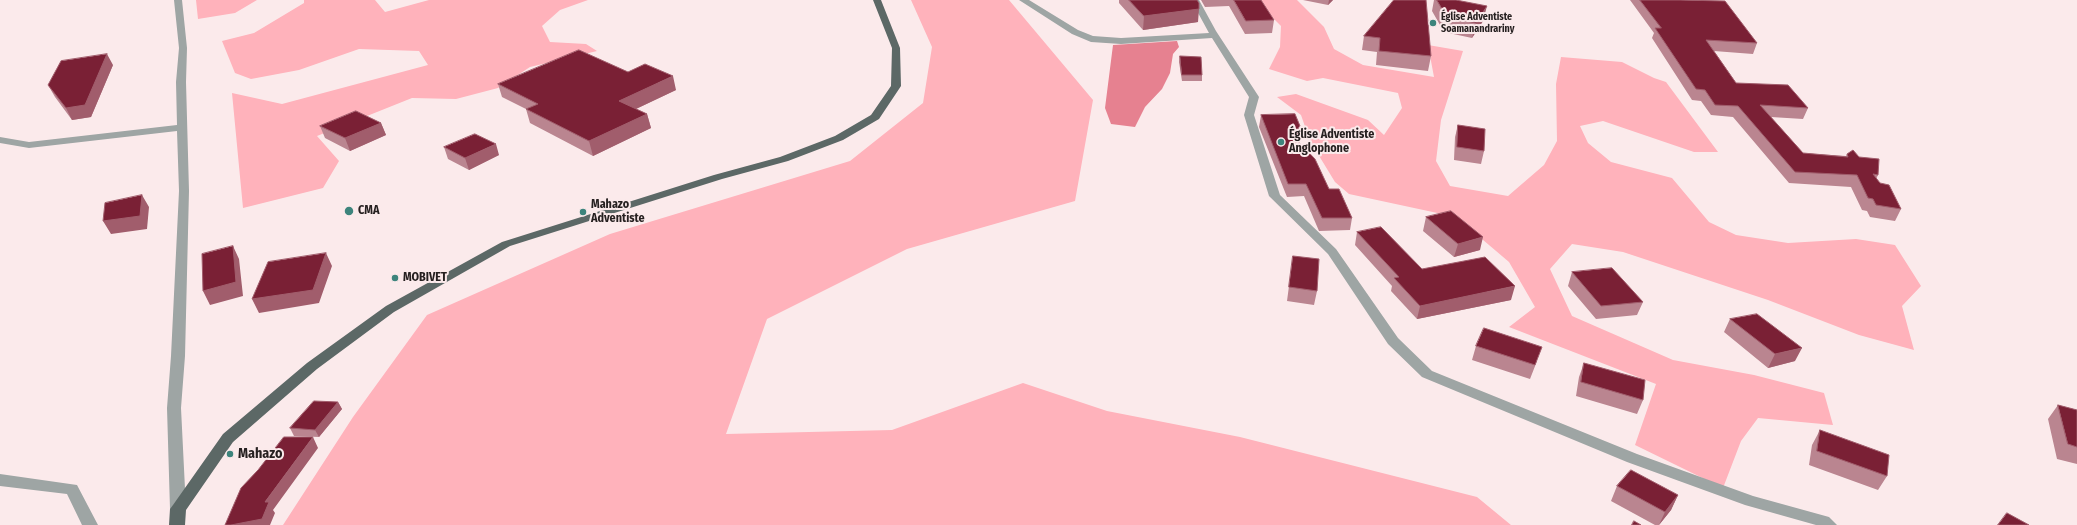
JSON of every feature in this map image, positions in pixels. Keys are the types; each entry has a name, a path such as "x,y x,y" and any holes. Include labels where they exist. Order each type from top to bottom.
{"main road":[{"path":"178,525 178,509 228,438 312,366 390,309 499,248 607,211 718,176 784,159 839,138 875,117 896,86 896,48 878,0"}],"street":[{"path":"178,0 183,48 181,82 184,233 174,408 178,509"},
{"path":"1023,0 1075,32 1091,39 1121,41 1215,36"},
{"path":"1195,0 1215,36 1254,97 1249,115 1275,196 1332,252 1393,341 1427,374 1639,460 1750,501 1823,521 1829,525"},
{"path":"0,140 29,145 183,127"},
{"path":"0,480 72,489 90,525"}],"shaded area":[{"path":"196,0 257,0 235,13 198,19"},
{"path":"304,0 375,0 385,12 429,0 588,0 560,10 542,26 550,42 586,44 597,51 530,67 498,88 456,99 412,98 317,136 339,161 323,188 243,208 232,93 282,104 428,65 419,51 359,49 299,70 251,79 235,73 222,41 254,33 304,3"},
{"path":"911,0 1009,0 1093,100 1075,201 907,249 767,319 726,434 892,430 1023,383 1107,411 1240,437 1477,497 1511,525 283,525 353,417 427,315 610,234 850,161 923,103 932,47"},
{"path":"1255,0 1297,0 1324,27 1334,49 1363,65 1434,77 1428,45 1463,51 1441,120 1436,161 1450,186 1508,196 1544,165 1557,141 1556,84 1561,57 1622,62 1654,78 1666,82 1718,152 1694,152 1603,121 1580,126 1588,143 1611,162 1672,178 1709,222 1736,235 1788,243 1856,239 1895,245 1921,286 1902,306 1914,350 1859,335 1768,300 1623,252 1572,244 1550,269 1572,316 1673,360 1754,375 1824,393 1833,425 1758,418 1741,441 1723,488 1635,445 1656,384 1509,327 1535,307 1509,262 1456,217 1349,194 1335,182 1310,141 1301,115 1277,97 1296,94 1368,120 1384,135 1402,108 1398,93 1323,78 1307,81 1269,69 1280,47 1281,26"},
{"path":"1177,41 1179,47 1173,54 1170,73 1162,89 1145,107 1135,127 1111,124 1105,108 1113,45"}],"building":[{"path":"1129,0 1197,0 1199,3 1199,9 1144,16"},
{"path":"1234,0 1261,0 1274,20 1246,21"},
{"path":"1394,0 1426,0 1431,56 1379,51 1380,38 1364,36"},
{"path":"1437,0 1456,0 1487,6 1476,23 1447,17"},
{"path":"1640,0 1725,1 1757,43 1706,40 1736,83 1788,85 1808,108 1760,105 1803,153 1848,157 1847,154 1853,150 1859,157 1879,159 1878,175 1873,174 1880,183 1889,185 1901,209 1876,205 1873,199 1868,198 1857,175 1795,172 1738,106 1715,105 1705,90 1696,89 1655,28 1661,28"},
{"path":"579,50 628,72 645,64 673,76 619,101 647,114 589,141 526,109 538,104 498,84"},
{"path":"107,54 85,105 66,108 48,85 61,61"},
{"path":"1180,56 1201,57 1202,75 1182,75"},
{"path":"356,111 381,123 345,138 320,126"},
{"path":"1295,114 1300,126 1292,135 1315,159 1329,189 1339,189 1352,218 1322,218 1306,184 1288,184 1261,115"},
{"path":"1458,125 1485,129 1484,151 1457,147"},
{"path":"475,134 496,144 465,158 444,147"},
{"path":"142,195 140,216 103,221 105,203"},
{"path":"1451,211 1483,237 1458,244 1426,217"},
{"path":"1381,227 1422,269 1485,257 1515,286 1420,306 1394,278 1399,277 1357,232"},
{"path":"233,246 236,282 203,291 202,254"},
{"path":"326,253 313,290 252,299 268,262"},
{"path":"1293,256 1319,259 1317,291 1289,287"},
{"path":"1612,268 1643,302 1601,306 1572,272"},
{"path":"1757,314 1802,348 1775,354 1730,319"},
{"path":"1484,328 1542,347 1535,365 1476,346"},
{"path":"1584,363 1645,380 1643,400 1581,382"},
{"path":"314,401 338,402 315,430 290,428"},
{"path":"2058,405 2077,410 2077,447 2068,444"},
{"path":"1820,430 1889,455 1887,476 1817,451"},
{"path":"284,437 313,437 265,502 269,502 262,519 225,525 241,488 258,470"},
{"path":"1631,470 1678,495 1665,512 1617,486"},
{"path":"2007,513 2029,525 1998,525"},
{"path":"1634,521 1641,525 1632,525"}],"place":[{"name":"Église Adventiste Soamanandrariny","path":"1433,23"},
{"name":"Église Adventiste Anglophone","path":"1281,142"},
{"name":"CMA","path":"349,211"},
{"name":"Mahazo Adventiste","path":"583,212"},
{"name":"MOBIVET","path":"395,278"},
{"name":"Mahazo","path":"230,454"}]}
